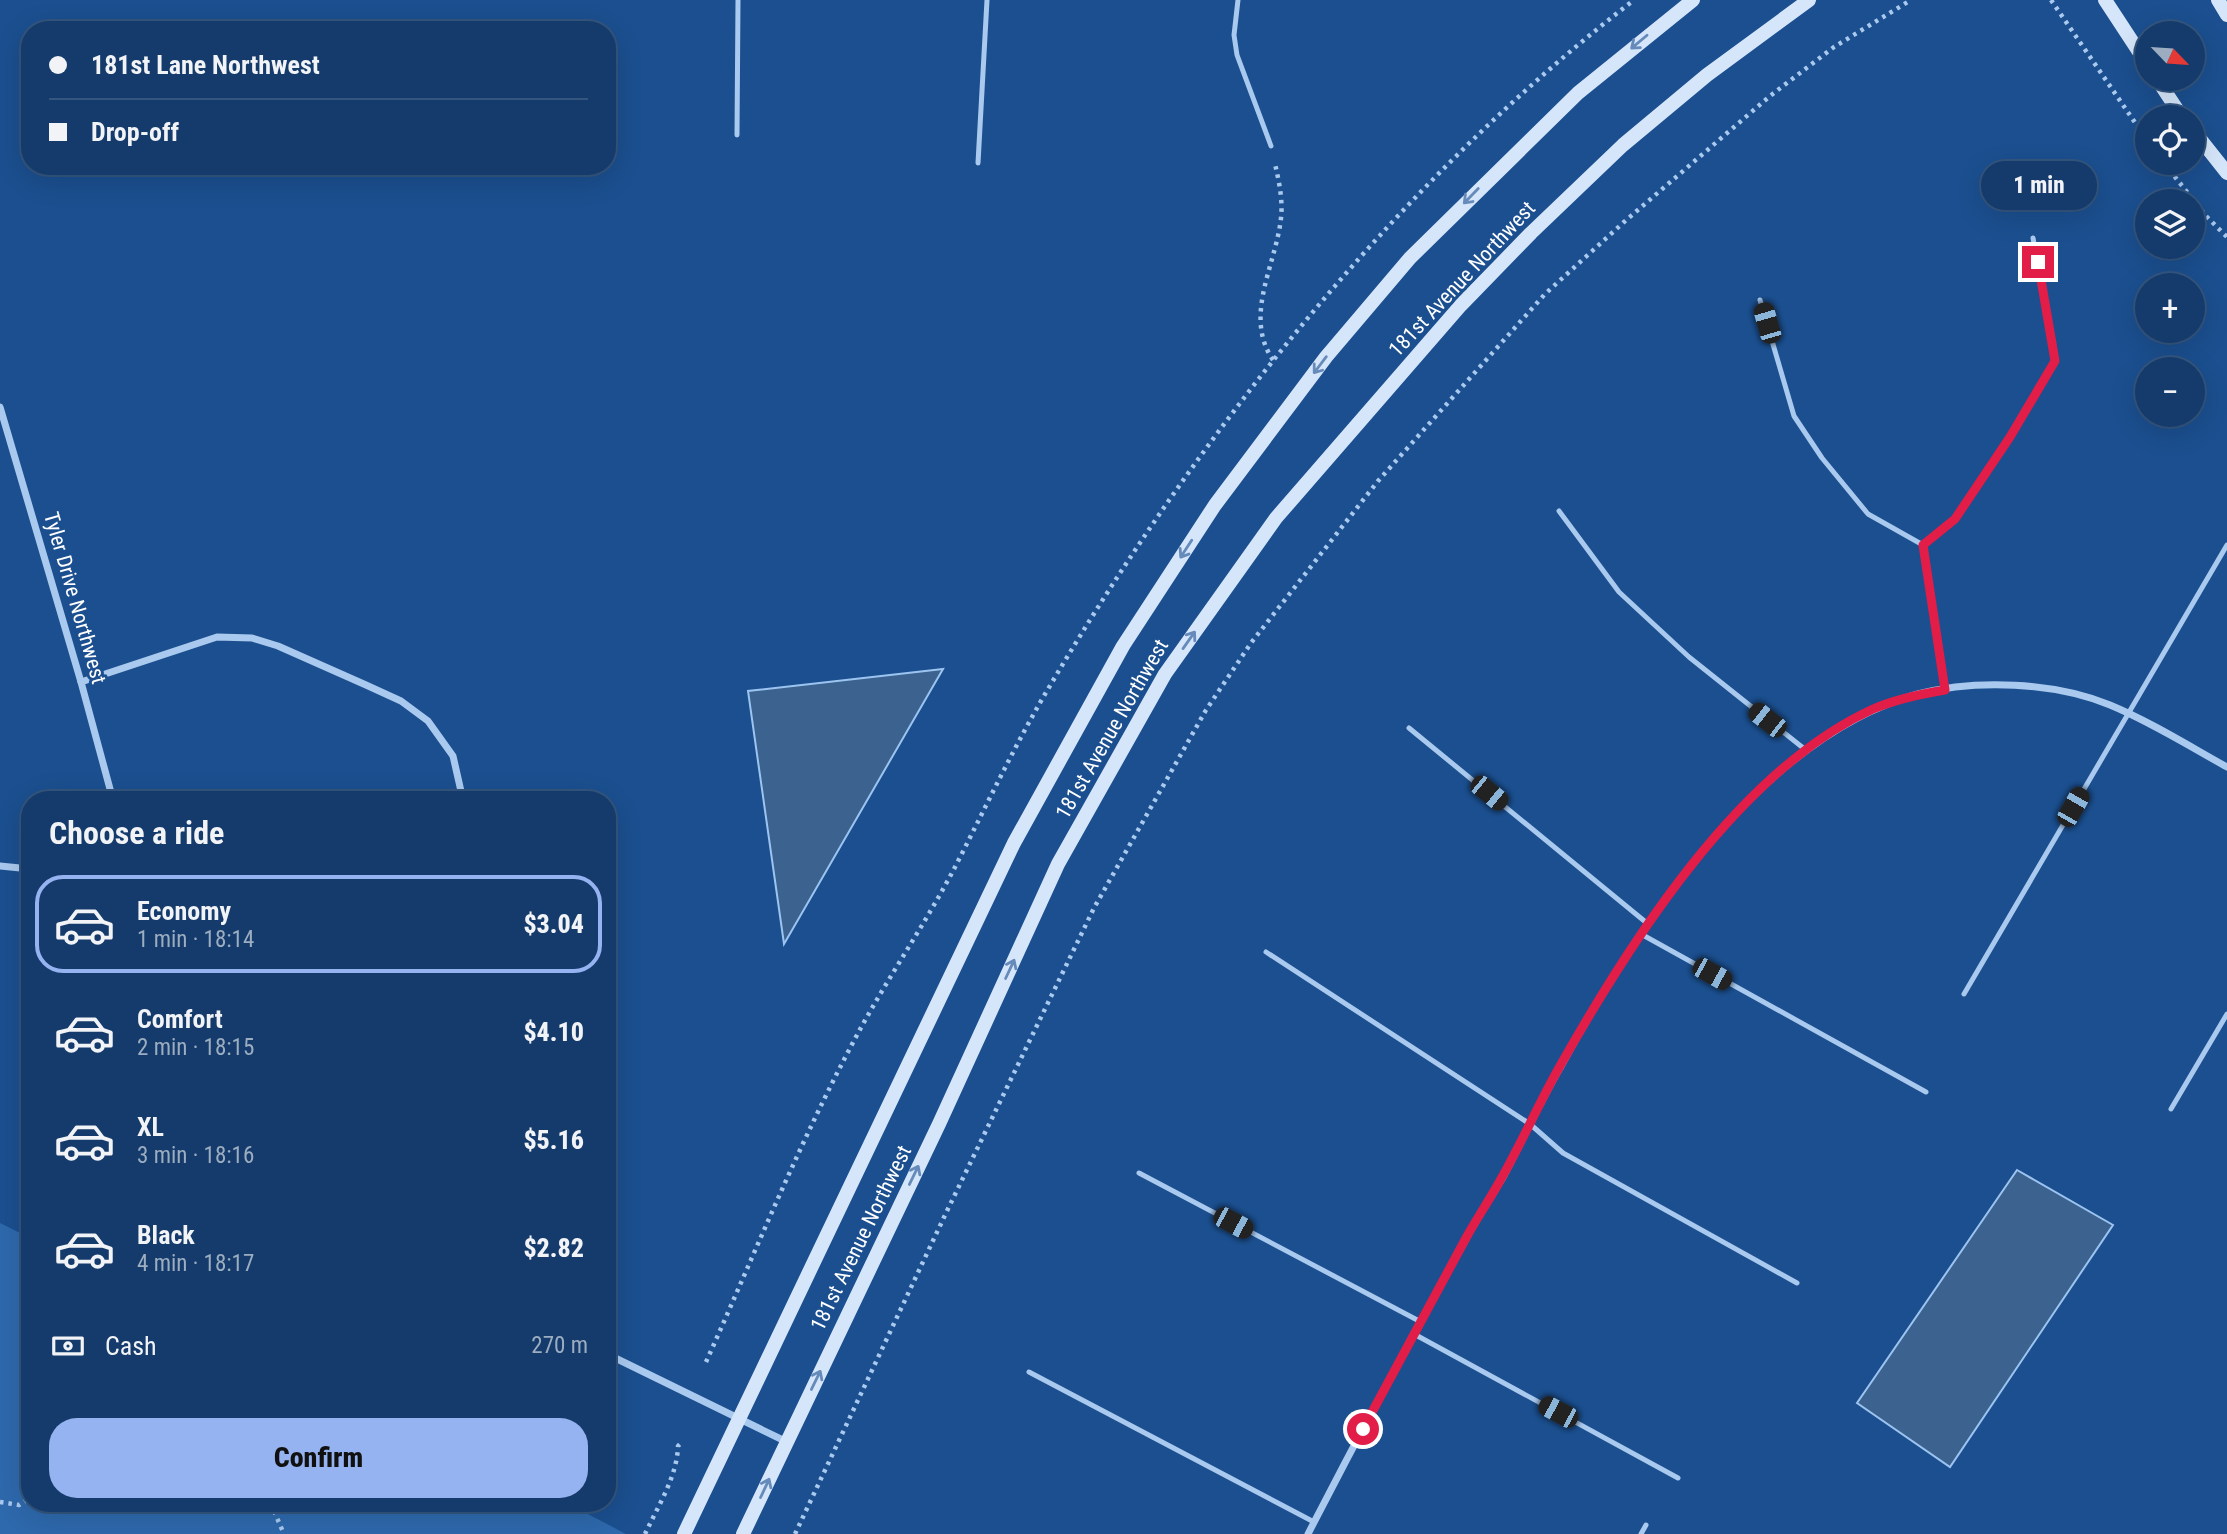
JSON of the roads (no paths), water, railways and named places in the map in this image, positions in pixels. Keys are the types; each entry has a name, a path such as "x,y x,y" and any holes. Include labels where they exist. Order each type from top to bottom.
{"main road":[{"name":"181st Avenue Northwest","path":"684,1534 1014,843 1123,646 1215,505 1326,357 1410,258 1578,93 1693,0"},
{"name":"181st Avenue Northwest","path":"743,1534 939,1124 1058,864 1164,674 1276,518 1461,305 1623,145 1707,75 1809,0"},
{"path":"2105,0 2135,46"},
{"path":"2218,0 2227,15"},
{"path":"2205,145 2227,173"}],"street":[{"name":"Tyler Drive Northwest","path":"0,407 111,791"},
{"path":"81,682 217,637 252,638 278,646 401,701 428,722 453,756 461,791"},
{"path":"1308,1534 1414,1334 1502,1179 1590,1014 1648,924 1719,833 1754,795 1831,733 1874,709 1920,694 1968,687 2015,685 2062,692 2107,704 2227,767"},
{"path":"0,866 21,868"},
{"path":"616,1358 787,1442"}],"lane":[{"path":"737,135 738,0"},
{"path":"978,163 987,0"},
{"path":"1238,0 1234,35 1237,55 1271,146"},
{"path":"1923,545 1955,519 2010,437 2055,361 2033,238"},
{"path":"1760,300 1794,416 1822,458 1868,514 1923,545"},
{"path":"1559,510 1619,592 1689,657 1807,751"},
{"path":"1923,545 1945,690"},
{"path":"1964,994 2227,545"},
{"path":"1409,728 1648,924"},
{"path":"1641,934 1926,1092"},
{"path":"1266,952 1530,1124 1563,1153 1797,1283"},
{"path":"2171,1109 2227,1014"},
{"path":"1139,1173 1421,1322"},
{"path":"1414,1334 1678,1478"},
{"path":"1029,1372 1314,1522"},
{"path":"1641,1534 1646,1525"}]}
